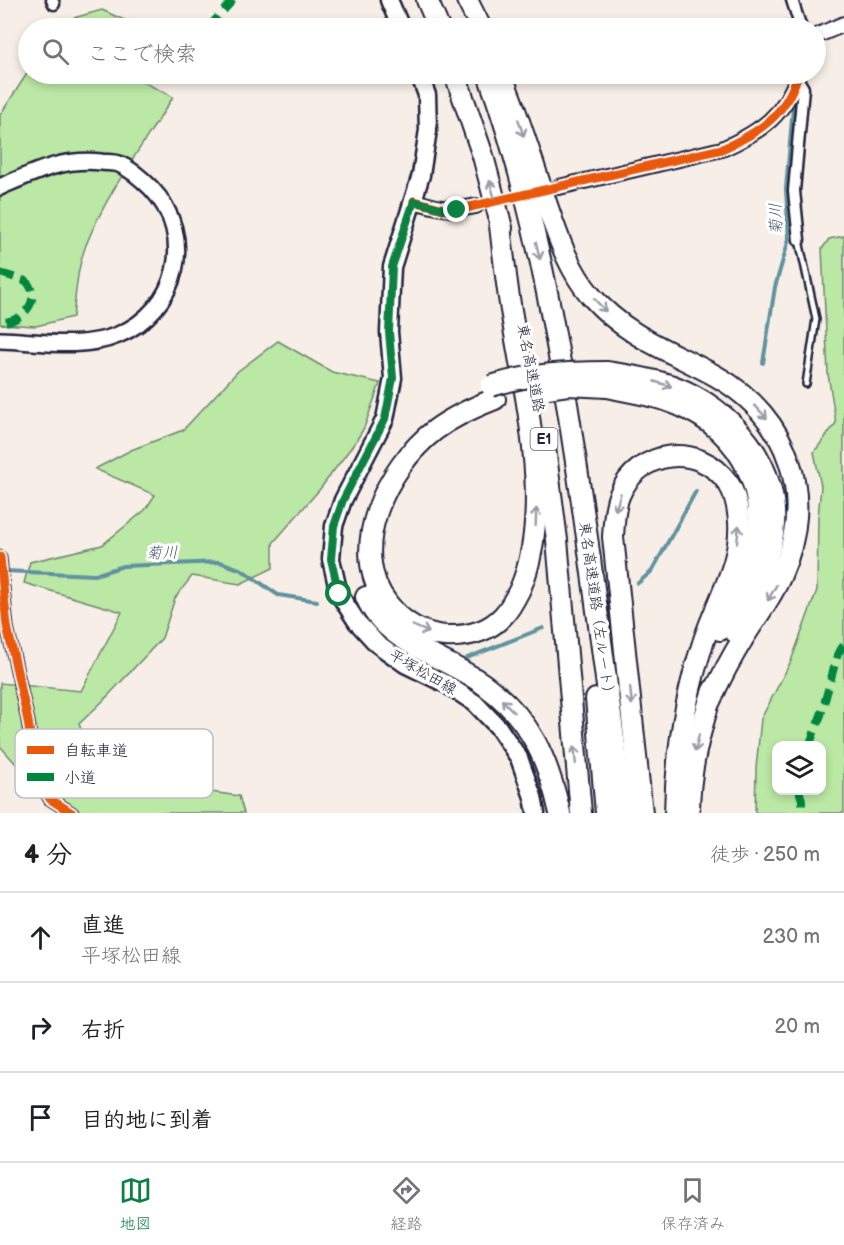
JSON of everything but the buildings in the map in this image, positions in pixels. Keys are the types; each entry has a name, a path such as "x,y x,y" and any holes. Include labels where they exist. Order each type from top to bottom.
{"highway":[{"path":"427,0 435,18"},
{"path":"460,0 467,18"},
{"path":"467,0 476,18"},
{"name":"東名高速道路","path":"458,84 483,156 500,217 525,334 549,474 581,813"},
{"name":"東名高速道路","path":"491,84 528,210 554,330 568,410"},
{"path":"504,84 560,243 589,294 609,315 639,337 716,376 743,394 766,416 784,447 793,476 797,507 795,531 789,553 771,595 724,671 710,701"},
{"path":"493,392 434,431 417,446 398,470 380,503 370,537 371,571 379,594 395,614 415,627 434,635 458,636 483,631 504,616 517,595 527,571 533,547 536,516 533,455 508,292 500,217"},
{"path":"560,813 546,760 530,731 510,706 485,685 415,645 387,626 368,601 358,575 357,536 367,499 386,463 408,436 425,421 467,396 493,392 514,393 639,377 672,386 711,405 729,420 745,437 759,458 768,480 773,503 773,532 760,579 731,641 710,701 694,760 689,813"},
{"path":"606,380 666,401 702,418 719,431 746,463 759,508 759,531 754,557 716,638 683,731"},
{"name":"E1","path":"568,410 606,813"},
{"name":"東名高速道路（左ルート）","path":"568,410 624,813"},
{"path":"642,813 612,537 619,496 628,481 638,468 663,456 689,457 714,468 729,484 737,504 739,525 731,571 703,640 695,668 683,731 675,793 675,813"}],"main road":[{"path":"389,0 397,18"},
{"name":"平塚松田線","path":"423,84 427,95 428,130 422,175 392,267 389,332 393,378 385,419 343,500 334,526 331,559 339,594 357,622 377,644 405,664 446,684 475,703 498,727 519,758 533,797 536,813"},
{"path":"0,187 59,163 86,161 118,164 141,177 162,200 174,226 177,250 174,274 166,294 136,325 117,335 94,341 62,343 0,340"}],"street":[{"path":"792,0 798,18"},
{"path":"826,32 844,24"},
{"path":"559,187 722,149 757,132 771,121 785,103 793,84"},
{"path":"799,240 794,190 803,88 801,84"},
{"path":"414,201 447,210 476,206"},
{"path":"0,557 3,624 29,729"},
{"path":"49,798 72,813"}],"lane":[{"path":"799,240 816,319 806,384"}],"green space":[{"path":"102,10 120,18 73,18"},
{"path":"20,84 148,84 173,97 126,169 95,225 81,263 73,317 36,326 0,324 0,115"},
{"path":"844,236 844,813 755,813 756,768 761,719 791,661 817,590 818,517 821,486 814,452 836,423 828,374 822,249 829,239"},
{"path":"278,341 332,372 380,383 364,428 356,441 320,489 273,543 273,568 240,584 192,576 175,598 162,638 79,724 81,729 15,729 15,763 0,746 0,683 81,691 122,612 24,583 30,562 102,545 145,510 155,495 95,469 131,450 183,430 238,371"},
{"path":"213,792 239,796 244,813 75,813 51,798 213,798"}],"waterway":[{"name":"菊川","path":"763,363 775,287 789,239 786,189 793,108"},
{"name":"菊川","path":"638,583 652,571 696,491"},
{"name":"菊川","path":"4,571 95,575 123,566 220,562 242,570 278,595 317,601"},
{"name":"菊川","path":"467,658 543,628"}],"tunnel":[{"path":"476,206 559,187"}],"marked path":[{"path":"217,18 233,0"},
{"path":"0,273 26,281 31,288 32,295 28,309 22,315 8,322 0,322"},
{"path":"811,741 821,715 838,653 844,645"},
{"path":"800,795 802,813"}],"cycle path":[{"path":"414,201 447,210 457,210 722,149 760,129 779,111 794,84"},
{"path":"0,557 7,626 29,729"},
{"path":"49,798 72,813"}],"route":[{"path":"339,594 331,559 334,526 343,500 372,448 385,419 393,378 389,332 392,267 414,201 447,210 457,210"}]}
